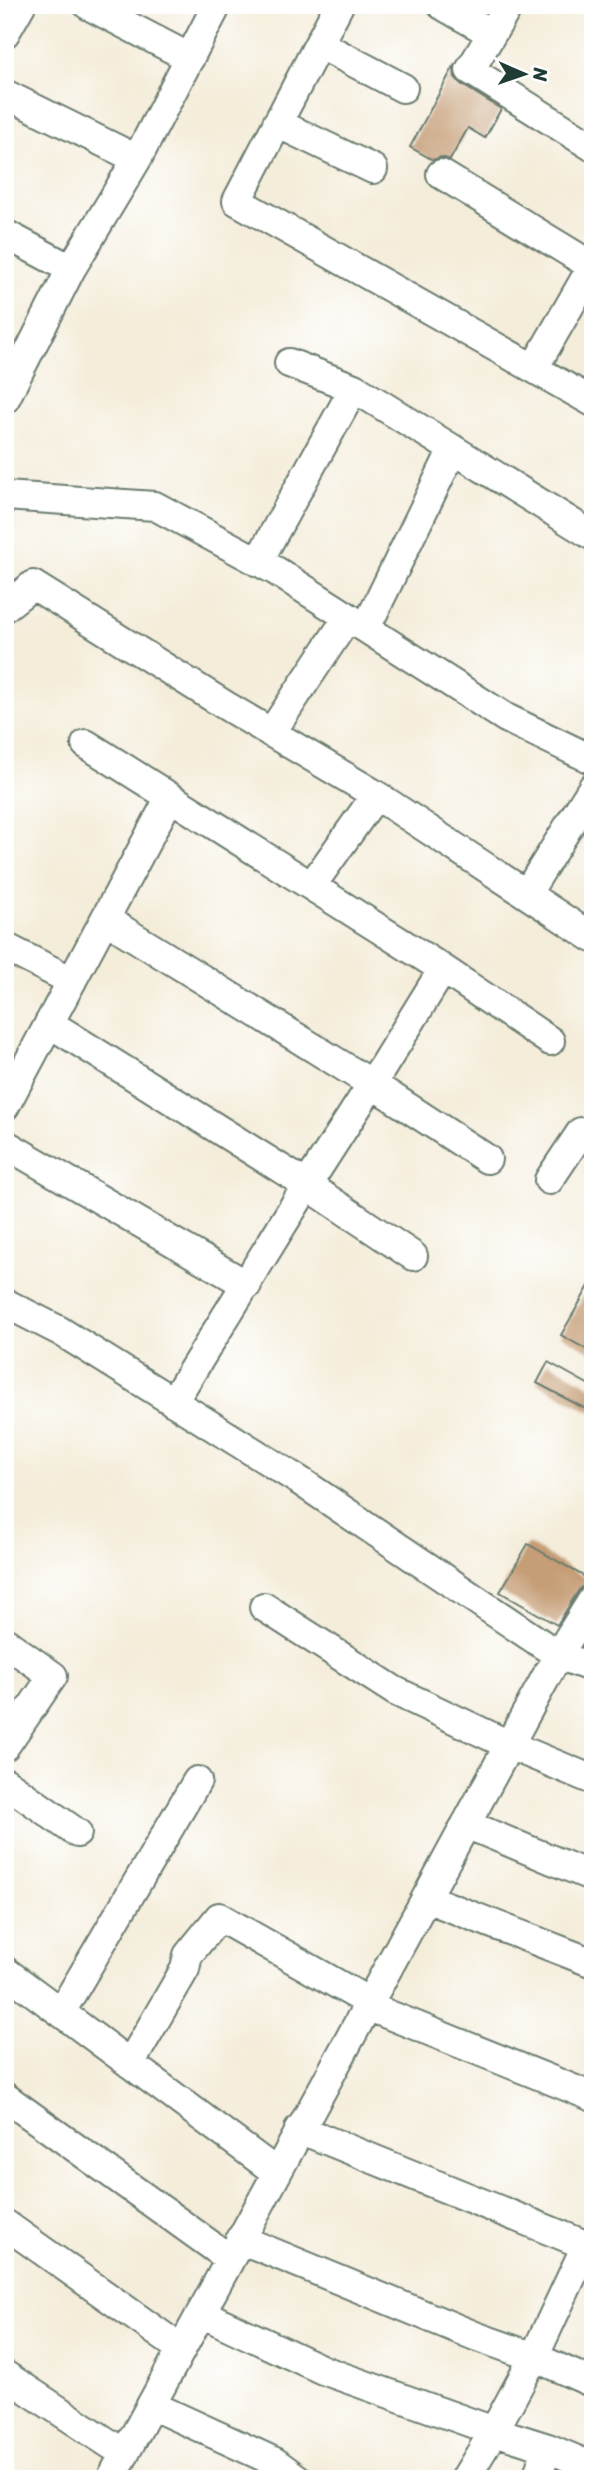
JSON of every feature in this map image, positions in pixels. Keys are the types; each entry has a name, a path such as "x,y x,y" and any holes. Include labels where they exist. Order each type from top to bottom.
{"street":[{"path":"5,33 20,5"},
{"path":"88,5 190,58"},
{"path":"9,381 71,269 137,159 217,5"},
{"path":"339,5 237,201 593,402"},
{"path":"442,5 491,33"},
{"path":"509,5 470,70 593,147"},
{"path":"319,44 402,88"},
{"path":"5,94 137,159"},
{"path":"277,122 373,169"},
{"path":"441,174 592,266 534,368"},
{"path":"5,234 71,269"},
{"path":"289,363 354,387 593,536"},
{"path":"258,562 354,387"},
{"path":"271,733 357,623 453,449"},
{"path":"5,496 155,506 258,562 506,718 593,760"},
{"path":"5,607 33,584 271,733 376,794 593,938"},
{"path":"86,744 443,969 550,1041"},
{"path":"527,893 593,787"},
{"path":"312,886 376,794"},
{"path":"5,1106 170,797"},
{"path":"105,919 372,1084 487,1159"},
{"path":"5,947 72,981"},
{"path":"173,1402 443,969"},
{"path":"49,1023 307,1185 413,1256"},
{"path":"549,1180 589,1127"},
{"path":"5,1144 247,1285"},
{"path":"5,1303 60,1331 300,1481 558,1655 593,1668"},
{"path":"111,2479 558,1655 593,1599"},
{"path":"264,1607 395,1691 509,1745 593,1780"},
{"path":"5,1642 53,1676 5,1746"},
{"path":"61,2012 198,1781"},
{"path":"5,1782 77,1833"},
{"path":"466,1824 593,1877"},
{"path":"426,1898 593,1963"},
{"path":"130,2064 185,1969 188,1955 219,1917 369,2002 377,2010 593,2097"},
{"path":"5,1972 276,2172"},
{"path":"5,2097 235,2249 534,2357 593,2383"},
{"path":"299,2129 589,2247 534,2357 465,2479"},
{"path":"5,2224 181,2350"},
{"path":"201,2313 323,2370 548,2448 593,2467"},
{"path":"5,2375 125,2454"},
{"path":"151,2405 275,2462 298,2479"},
{"path":"536,2479 548,2448"}],"building":[{"path":"454,66 455,77 461,84 501,109 485,138 468,128 450,160 441,157 433,160 410,147"},
{"path":"593,1279 593,1353 561,1335"},
{"path":"548,1362 593,1387 593,1413 537,1383"},
{"path":"528,1544 590,1580 579,1590 557,1625 500,1592"}]}
